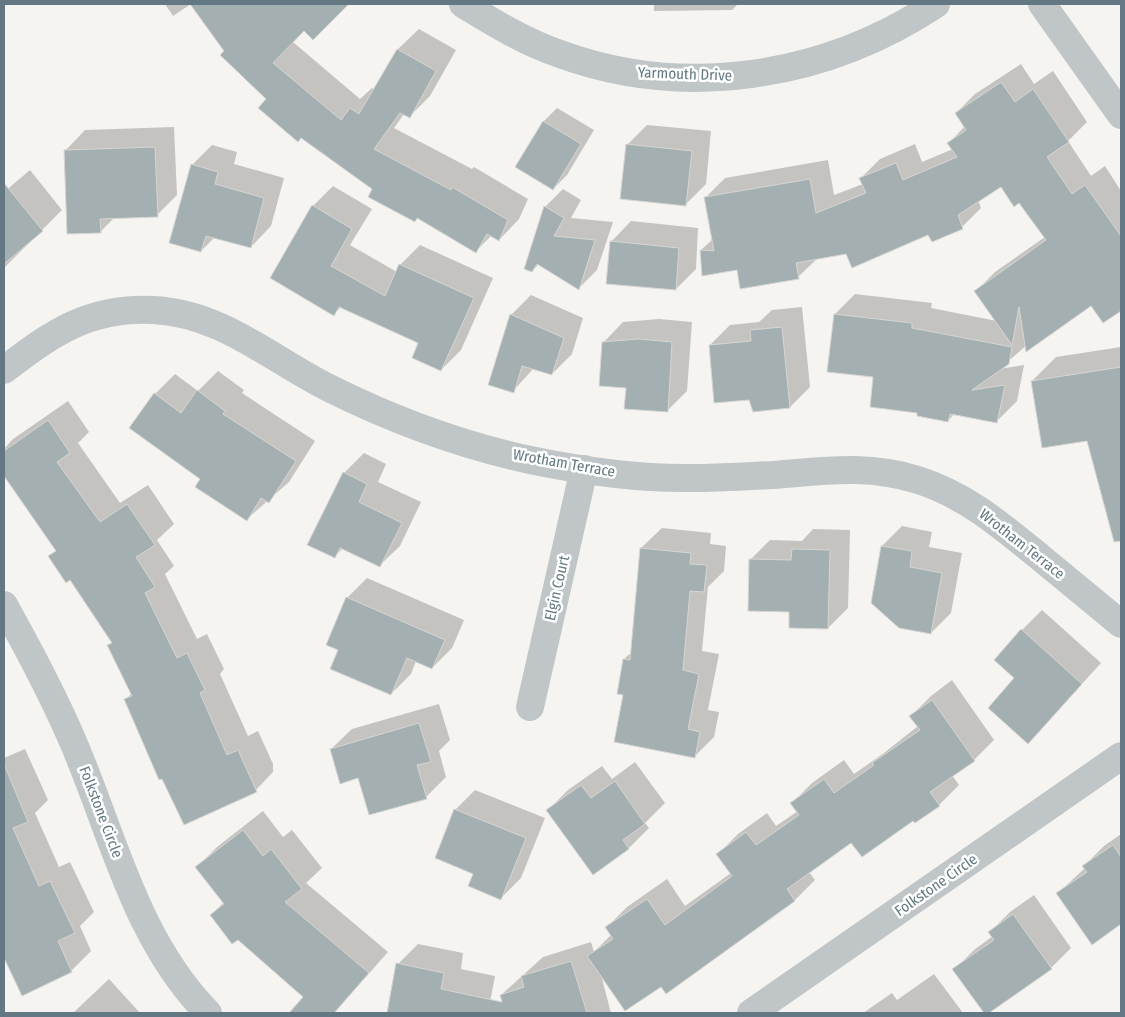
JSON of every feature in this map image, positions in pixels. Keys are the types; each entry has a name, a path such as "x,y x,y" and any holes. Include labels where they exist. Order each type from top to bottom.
{"street":[{"name":"Yarmouth Drive","path":"462,4 507,31 560,54 628,72 654,76 712,78 750,76 808,64 862,46 914,19 936,4"},
{"path":"1042,4 1121,115"},
{"name":"Wrotham Terrace","path":"4,370 47,337 86,319 129,310 172,312 200,318 234,332 326,387 375,410 451,439 529,460 637,476 692,478 773,475 840,468 880,471 918,480 955,495 990,516 1121,624"},
{"name":"Elgin Court","path":"530,707 584,469"},
{"name":"Folkstone Circle","path":"4,605 30,652 71,737 145,922 169,964 208,1013"},
{"name":"Folkstone Circle","path":"751,1013 1121,756"}],"building":[{"path":"190,4 349,4 313,40 304,31 273,63 341,120 350,108 359,114 397,49 436,71 410,118 400,113 374,149 451,190 452,187 508,220 499,241 487,234 476,253 417,218 415,222 368,197 372,189 301,138 298,142 258,108 266,99 220,55 224,51"},
{"path":"1001,82 1015,102 1033,89 1069,142 1047,157 1072,194 1085,185 1121,236 1121,311 1103,323 1091,306 1026,352 1019,307 1012,345 974,291 1046,240 1019,203 1014,207 1001,187 958,215 963,229 932,242 928,235 852,268 846,254 796,263 799,279 740,289 737,270 702,276 700,250 714,251 704,197 810,179 816,213 866,193 859,178 896,163 903,180 957,157 947,143 966,130 955,113"},
{"path":"543,121 581,144 553,190 515,167"},
{"path":"626,144 692,151 686,206 620,199"},
{"path":"155,147 158,217 100,219 101,233 67,234 64,150"},
{"path":"191,164 218,172 215,184 264,198 251,248 206,236 201,252 169,243"},
{"path":"4,183 43,231 4,264"},
{"path":"312,205 352,229 331,266 385,296 399,264 474,298 441,371 412,358 418,343 339,307 334,316 270,278"},
{"path":"544,206 564,218 554,236 595,240 579,290 537,264 532,272 524,269"},
{"path":"610,241 679,248 676,290 606,284"},
{"path":"510,314 564,338 552,375 522,366 514,393 488,385"},
{"path":"834,314 912,323 912,328 1012,347 1009,364 972,390 1005,385 997,423 950,414 948,422 917,416 917,413 870,407 873,377 827,372"},
{"path":"782,327 790,408 753,412 749,400 714,403 709,345 751,341 750,330"},
{"path":"638,339 672,342 668,412 624,409 626,388 599,386 602,342"},
{"path":"1121,367 1121,541 1114,542 1087,441 1042,448 1031,381"},
{"path":"197,390 225,411 223,414 296,461 269,503 261,498 247,521 195,487 200,479 129,428 154,393 181,413"},
{"path":"48,420 70,453 57,462 100,522 127,504 155,545 136,557 155,587 145,593 177,658 187,653 205,690 200,693 227,755 238,750 257,792 184,825 162,779 159,780 124,699 132,696 107,645 112,643 70,580 66,583 48,556 56,551 4,476 4,451"},
{"path":"343,472 367,484 359,502 402,523 380,567 340,548 335,558 307,545"},
{"path":"881,546 912,551 910,567 942,573 931,634 899,628 871,603"},
{"path":"640,548 691,553 690,564 707,565 704,592 690,591 683,670 699,674 688,729 700,732 695,758 614,742 623,695 617,694 623,659 630,660"},
{"path":"792,549 830,550 828,629 789,628 789,612 748,611 749,559 791,560"},
{"path":"346,597 445,640 432,669 407,658 391,695 330,669 338,650 326,645"},
{"path":"1021,629 1082,684 1028,744 988,708 1014,678 994,660"},
{"path":"932,700 975,761 930,792 940,806 915,823 913,821 862,857 851,843 787,889 795,901 666,994 661,987 625,1011 587,956 613,939 605,927 647,899 665,925 732,876 716,854 746,832 756,845 799,815 790,803 824,779 834,793 874,765 872,763 920,730 909,716"},
{"path":"419,723 431,762 417,765 427,799 369,815 358,778 340,784 330,749"},
{"path":"4,764 28,822 13,828 39,886 50,881 75,933 58,941 72,972 22,996 4,958"},
{"path":"615,781 645,824 623,840 629,849 593,875 546,810 581,785 591,798"},
{"path":"454,809 526,838 501,900 468,886 473,874 435,858"},
{"path":"243,830 263,856 271,849 302,889 285,902 369,973 334,1013 289,1013 303,997 238,940 232,944 210,915 224,904 195,867"},
{"path":"1113,845 1121,857 1121,924 1092,945 1056,893 1087,872 1082,866"},
{"path":"1013,914 1052,969 989,1013 984,1013 952,969 994,940 988,932"},
{"path":"571,961 587,1013 387,1013 396,963 444,973 441,989 502,1002 500,995 524,987 521,976"}]}
